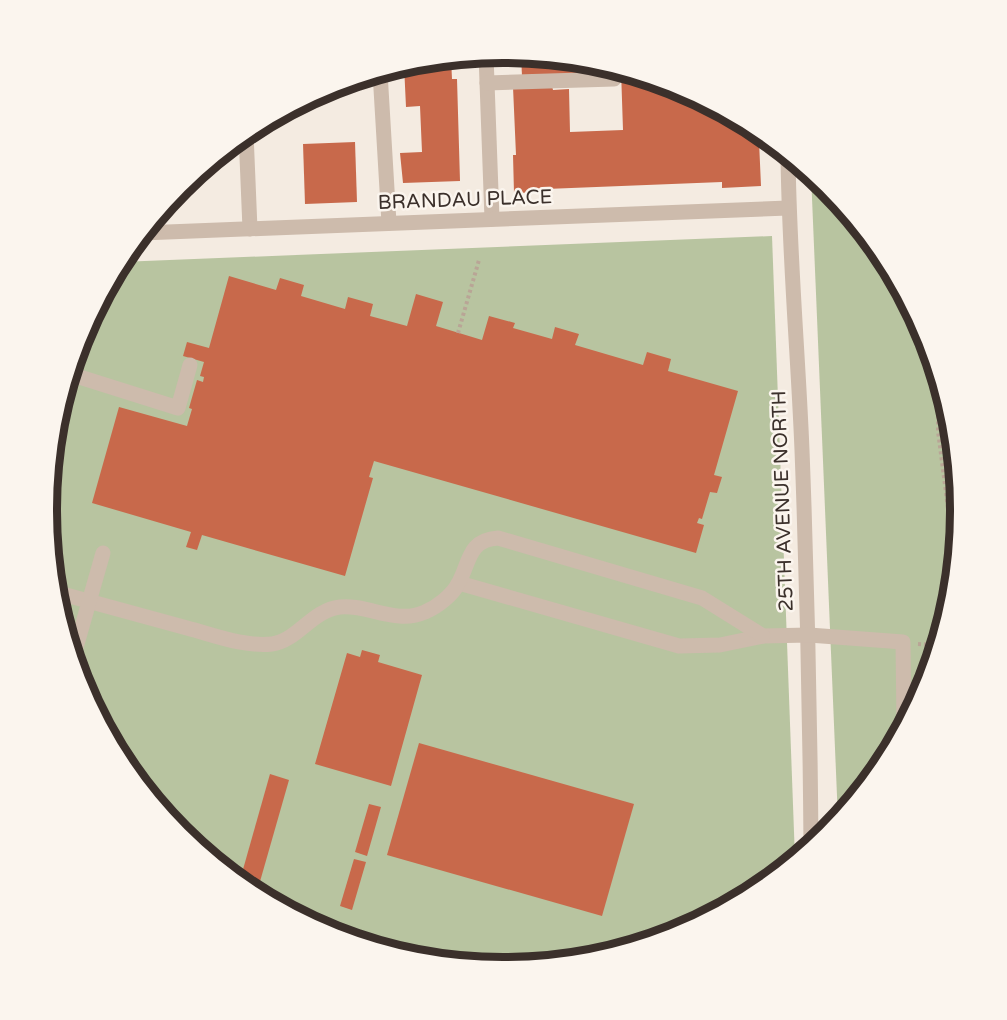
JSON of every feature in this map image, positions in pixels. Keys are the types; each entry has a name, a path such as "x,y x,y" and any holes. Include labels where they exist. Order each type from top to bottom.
{"street":[{"path":"486,64 492,219"},
{"path":"487,83 614,78"},
{"path":"381,81 389,224"},
{"path":"247,145 250,229"},
{"name":"25TH AVENUE NORTH","path":"788,166 788,208 802,442 809,634 811,834"},
{"name":"BRANDAU PLACE","path":"154,233 788,208"},
{"path":"78,376 178,408 190,366"},
{"path":"66,595 240,642 273,644 282,641 309,620 327,610 342,607 395,616 420,614 444,600 459,583 472,550 486,541 498,538 702,598 763,636"},
{"path":"77,643 103,553"},
{"path":"459,583 679,646 720,645 763,636 809,634 903,642 904,707"}],"path":[{"path":"458,333 479,260"},
{"path":"939,412 938,432 950,518"}],"green space":[{"path":"812,187 858,238 875,262 904,313 916,339 935,394 949,481 949,539 946,568 935,626 926,654 916,681 890,733 858,782 837,806"},
{"path":"772,236 795,849 727,897 674,923 647,933 565,952 482,956 416,948 333,923 280,897 209,846 149,782 132,758 103,707 91,681 72,626 61,568 57,510 58,481 72,394 91,339 132,262"}],"building":[{"path":"521,64 562,67 597,73 522,76"},
{"path":"451,66 452,79 457,79 460,181 403,183 400,153 422,152 420,106 406,107 404,75"},
{"path":"621,80 674,97 727,123 759,144 761,186 722,188 722,182 546,189 546,192 514,193 513,155 516,155 513,87 552,86 553,90 569,89 570,132 623,130"},
{"path":"355,142 357,202 305,204 303,144"},
{"path":"229,276 276,290 280,278 304,285 301,296 345,309 348,297 373,304 370,316 407,326 416,294 443,302 436,326 482,340 489,316 515,323 513,328 552,339 555,327 579,334 575,345 643,365 647,352 671,359 668,371 738,391 714,475 722,477 717,493 710,492 702,519 699,518 697,523 704,525 696,553 374,461 369,477 373,478 345,576 202,535 197,550 186,547 191,532 92,503 119,407 187,426 192,409 189,408 197,380 203,382 204,377 200,376 204,362 183,356 187,342 209,348"},
{"path":"362,650 380,655 378,662 422,675 391,786 315,764 347,653 360,657"},
{"path":"419,743 634,804 602,916 387,855"},
{"path":"270,774 289,780 259,884 242,872"},
{"path":"369,804 381,807 367,856 355,852"},
{"path":"354,859 366,862 352,910 340,906"}]}
